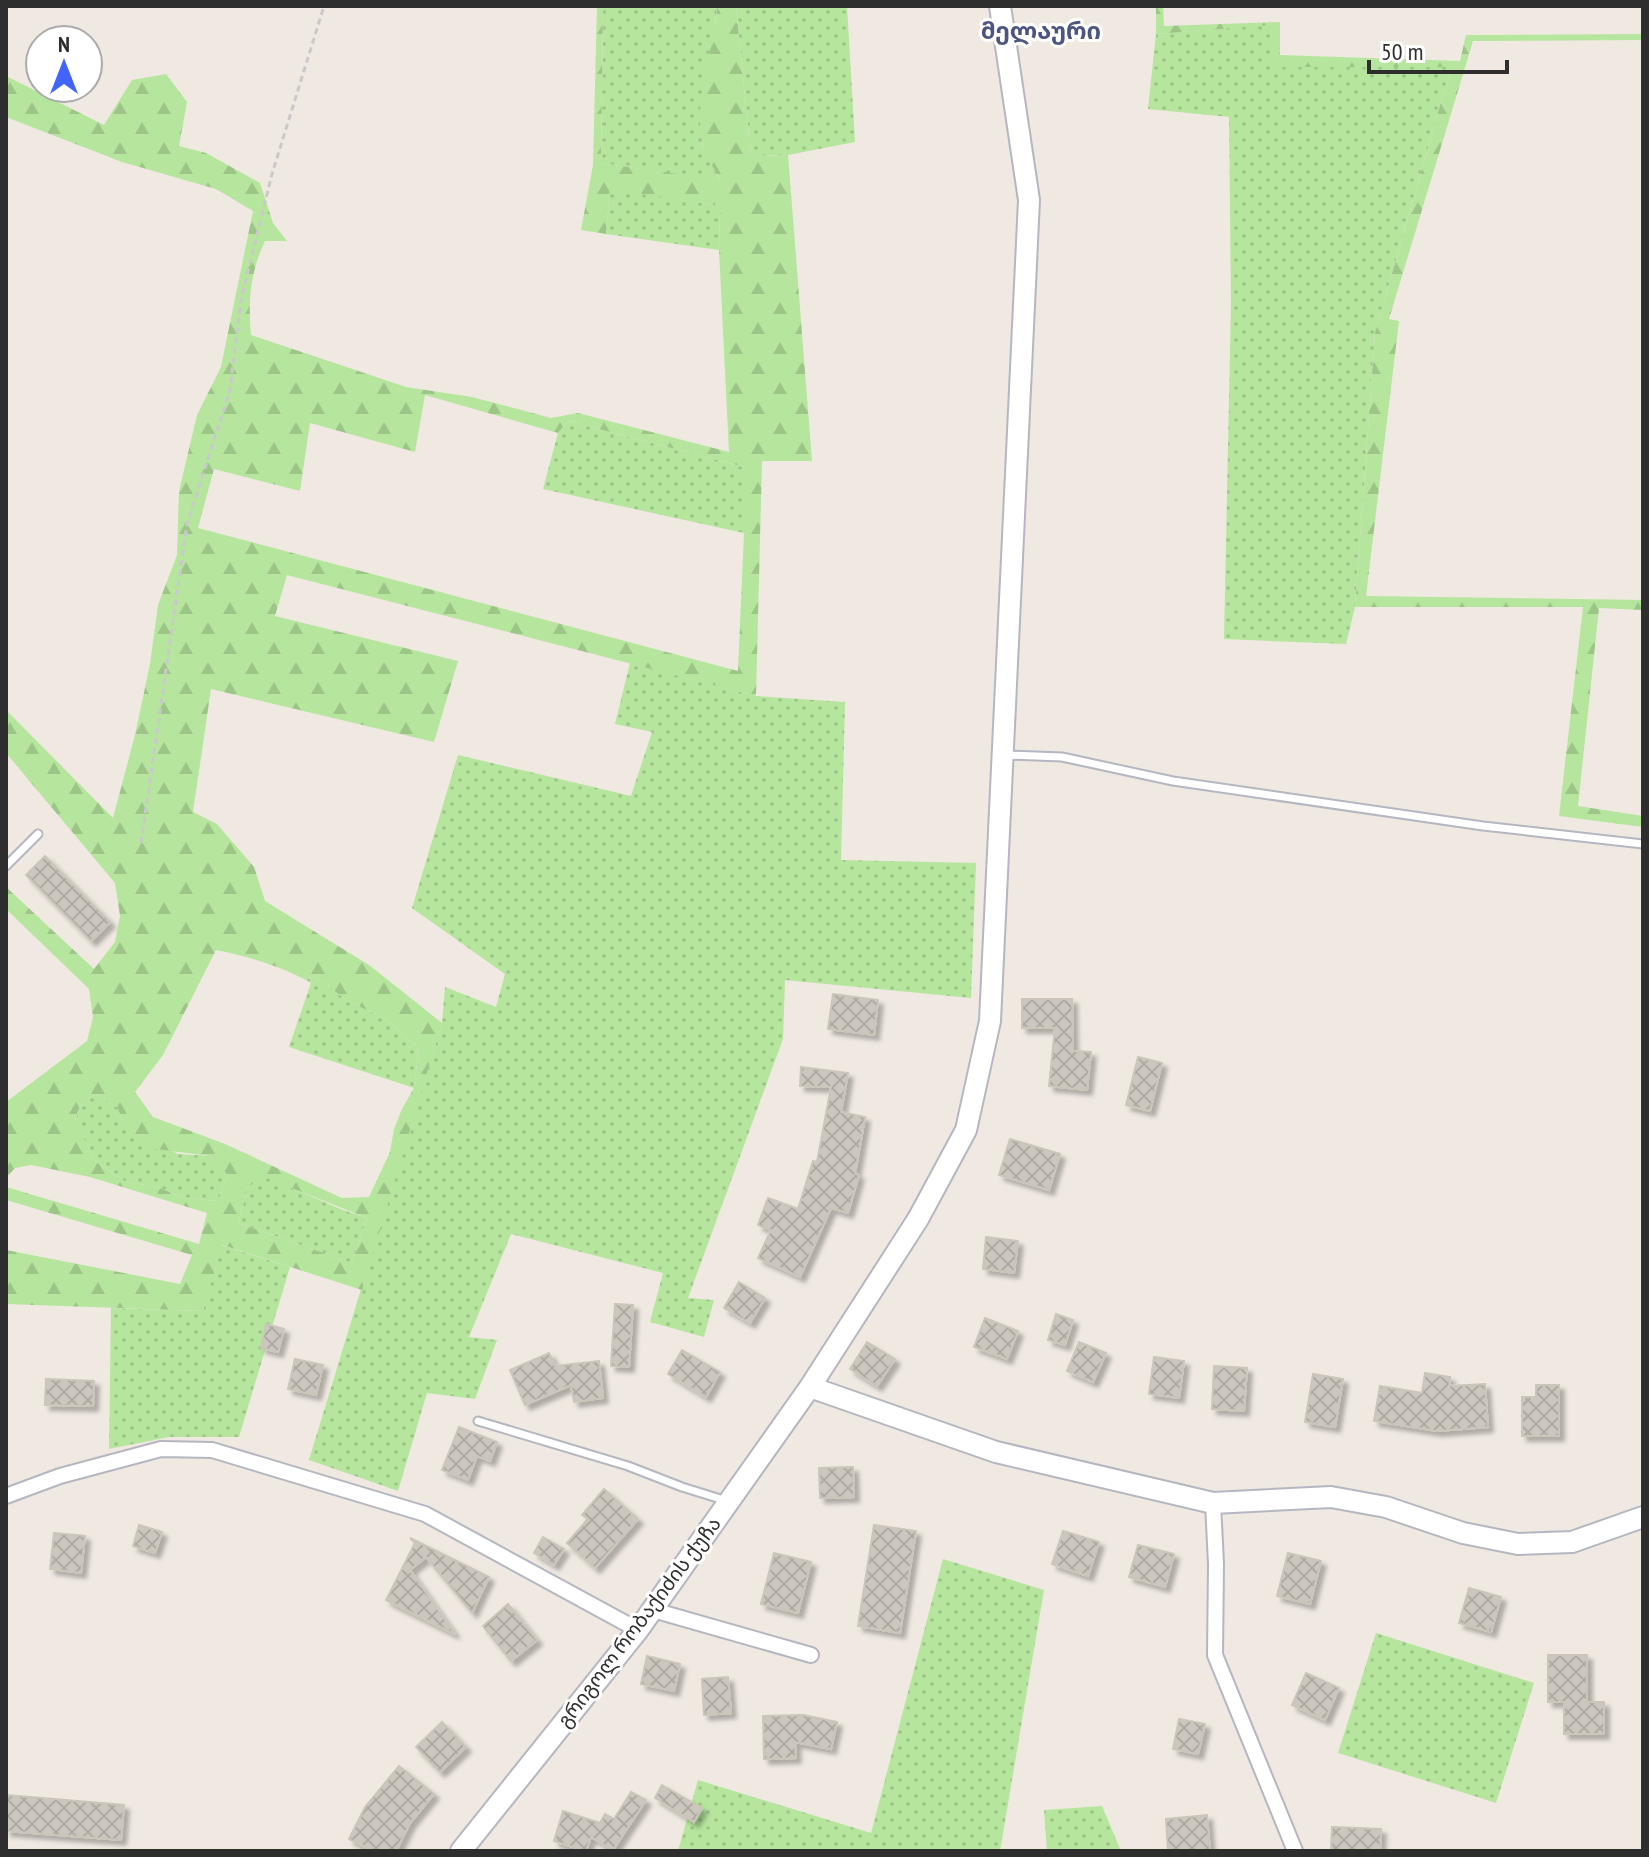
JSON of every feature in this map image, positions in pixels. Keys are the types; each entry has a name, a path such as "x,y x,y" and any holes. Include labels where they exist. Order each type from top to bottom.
{"street":[{"name":"გრიგოლ რობაქიძის ქუჩა","path":"461,1851 638,1630 810,1387 918,1219 966,1130 990,1021 1029,200 1000,6"},
{"path":"810,1387 996,1452 1213,1503 1331,1497 1386,1507 1463,1533 1518,1544 1572,1542 1643,1517"},
{"path":"6,1496 60,1476 161,1449 212,1450 425,1514 638,1630"},
{"path":"1213,1503 1215,1655 1295,1851"},
{"path":"653,1610 811,1655"}],"lane":[{"path":"1003,755 1062,757 1173,781 1483,826 1643,844"},
{"path":"6,866 38,834"},
{"path":"478,1421 628,1466 729,1501"}],"path":[{"path":"141,843 187,524 230,390 241,300 272,174 324,6"}],"green space":[{"path":"597,6 603,6 601,163 720,180 703,146 700,124 702,90 717,6 736,6 751,156 788,155 812,461 762,461 756,696 287,575 275,616 458,661 434,742 211,689 193,812 217,824 254,867 265,901 369,965 442,1023 362,1290 222,1245 203,1311 6,1304 6,1250 180,1284 192,1255 6,1200 6,1187 199,1244 207,1213 90,1177 31,1165 15,1168 6,1178 6,1102 87,1041 93,1017 89,989 6,909 6,887 94,969 115,942 120,916 115,883 6,753 6,710 113,818 150,664 158,605 177,555 179,491 197,415 221,367 253,211 216,189 122,162 6,117 6,76 24,85 24,104 62,104 104,125 132,80 166,74 187,102 179,146 206,153 260,183 273,223 287,241 265,241 260,253 251,287 251,335 406,387 472,397 551,418 578,413 729,452 719,250 720,206 610,189 606,234 581,230 593,165","holes":["425,395 558,433 568,421 744,467 738,671 198,528 214,469 300,491 310,423 415,452","216,950 262,962 306,980 314,976 348,1001 387,1020 419,1048 414,1088 402,1109 390,1152 369,1197 342,1198 225,1144 153,1117 135,1092 163,1055","98,1094 118,1108 123,1125 148,1148 210,1156 228,1175 218,1201 183,1198 158,1187 126,1182 95,1161 75,1120 83,1104","264,1177 367,1218 352,1263 238,1223 248,1187"]},
{"path":"603,6 717,6 702,144 720,181 601,163"},
{"path":"736,6 847,6 855,142 788,155 751,156"},
{"path":"1156,6 1163,6 1164,26 1280,22 1280,55 1460,61 1466,35 1643,34 1643,40 1473,41 1389,319 1399,321 1366,596 1643,600 1643,610 1599,608 1578,806 1643,816 1643,827 1559,816 1583,607 1355,607 1375,333 1451,67 1273,67 1271,25 1156,34"},
{"path":"1271,24 1274,67 1451,67 1375,333 1355,607 1346,644 1224,639 1231,303 1229,117 1148,109 1156,34"},
{"path":"610,188 720,206 719,250 606,234"},
{"path":"568,421 744,467 744,533 543,489 558,433"},
{"path":"630,663 756,696 845,702 841,860 976,863 971,998 785,980 783,1039 688,1298 714,1300 704,1337 650,1322 663,1273 511,1234 469,1337 497,1340 475,1399 427,1393 398,1491 309,1460 442,1023 445,987 496,1007 505,974 412,908 458,755 631,796 652,732 615,724"},
{"path":"314,976 348,1001 387,1020 419,1048 414,1088 289,1047 311,983 306,980"},
{"path":"98,1094 118,1108 123,1125 178,1154 210,1156 228,1175 218,1201 183,1198 158,1187 126,1182 95,1161 75,1121 83,1104"},
{"path":"264,1176 367,1218 352,1263 238,1223 248,1187"},
{"path":"221,1245 290,1267 239,1437 169,1437 109,1449 111,1308 203,1311"},
{"path":"943,1559 1044,1590 1000,1851 678,1851 698,1780 871,1833"},
{"path":"1376,1633 1534,1683 1496,1803 1338,1753"},
{"path":"1102,1806 1121,1851 1047,1851 1044,1810"}],"building":[{"path":"45,856 110,922 91,941 26,875"},
{"path":"833,994 878,1000 874,1035 828,1029"},
{"path":"1022,999 1072,999 1073,1051 1091,1052 1087,1090 1049,1086 1055,1028 1022,1028"},
{"path":"1138,1057 1162,1063 1150,1111 1126,1105"},
{"path":"801,1067 848,1073 841,1112 865,1117 855,1174 859,1175 848,1213 831,1208 800,1277 758,1258 771,1230 758,1225 768,1198 798,1209 813,1161 817,1162 831,1087 800,1086"},
{"path":"1010,1139 1060,1154 1049,1190 999,1175"},
{"path":"986,1237 1018,1241 1014,1273 983,1269"},
{"path":"739,1282 765,1298 750,1323 724,1308"},
{"path":"615,1304 633,1305 629,1367 611,1366"},
{"path":"1056,1314 1073,1320 1065,1345 1048,1340"},
{"path":"985,1318 1018,1331 1007,1359 974,1347"},
{"path":"266,1324 284,1329 278,1352 261,1348"},
{"path":"867,1342 895,1359 877,1386 850,1369"},
{"path":"1079,1342 1106,1353 1093,1382 1067,1371"},
{"path":"682,1350 720,1372 706,1397 668,1374"},
{"path":"549,1353 555,1366 599,1361 603,1398 574,1402 571,1385 525,1405 510,1370"},
{"path":"1154,1357 1184,1361 1179,1398 1149,1394"},
{"path":"295,1359 323,1365 316,1395 288,1389"},
{"path":"1214,1366 1247,1368 1244,1411 1212,1409"},
{"path":"1425,1373 1450,1377 1449,1386 1485,1384 1488,1427 1437,1431 1374,1421 1380,1386 1422,1393"},
{"path":"1313,1374 1343,1379 1335,1427 1305,1422"},
{"path":"46,1379 94,1381 93,1406 45,1405"},
{"path":"1536,1385 1559,1385 1559,1436 1522,1436 1522,1397 1536,1397"},
{"path":"459,1427 497,1442 490,1461 477,1456 468,1480 442,1470"},
{"path":"853,1467 854,1497 820,1498 819,1468"},
{"path":"604,1489 638,1519 595,1568 567,1543 588,1519 582,1515"},
{"path":"139,1525 162,1532 155,1553 133,1546"},
{"path":"874,1525 916,1531 900,1633 858,1626"},
{"path":"1063,1531 1099,1542 1088,1576 1052,1564"},
{"path":"54,1533 85,1536 81,1573 50,1569"},
{"path":"543,1537 564,1549 554,1565 534,1553"},
{"path":"410,1538 489,1577 472,1613 426,1557 410,1570 455,1634 386,1600 415,1543"},
{"path":"1138,1545 1174,1554 1165,1587 1129,1577"},
{"path":"774,1553 811,1562 798,1613 761,1604"},
{"path":"1288,1553 1321,1561 1310,1604 1277,1596"},
{"path":"1469,1588 1501,1597 1491,1632 1459,1623"},
{"path":"508,1604 537,1640 511,1661 483,1626"},
{"path":"1548,1655 1587,1655 1587,1702 1604,1702 1604,1734 1564,1734 1564,1702 1548,1702"},
{"path":"647,1656 680,1664 674,1691 641,1684"},
{"path":"1306,1673 1339,1688 1325,1720 1292,1705"},
{"path":"728,1677 731,1713 704,1715 702,1679"},
{"path":"803,1715 837,1722 831,1749 795,1742 796,1758 764,1759 763,1716"},
{"path":"1179,1719 1205,1724 1198,1754 1173,1749"},
{"path":"442,1722 466,1747 440,1772 416,1747"},
{"path":"399,1766 434,1794 410,1823 396,1851 374,1851 349,1839 365,1807"},
{"path":"662,1785 702,1808 694,1822 655,1798"},
{"path":"631,1792 646,1800 613,1850 591,1837 586,1851 554,1841 563,1811 600,1823 605,1814 614,1819"},
{"path":"6,1795 124,1805 121,1840 6,1831"},
{"path":"1207,1815 1210,1851 1168,1851 1166,1819"},
{"path":"1332,1827 1381,1829 1380,1851 1331,1851"}],"district":[{"name":"მელაური","path":"1041,31"}]}
